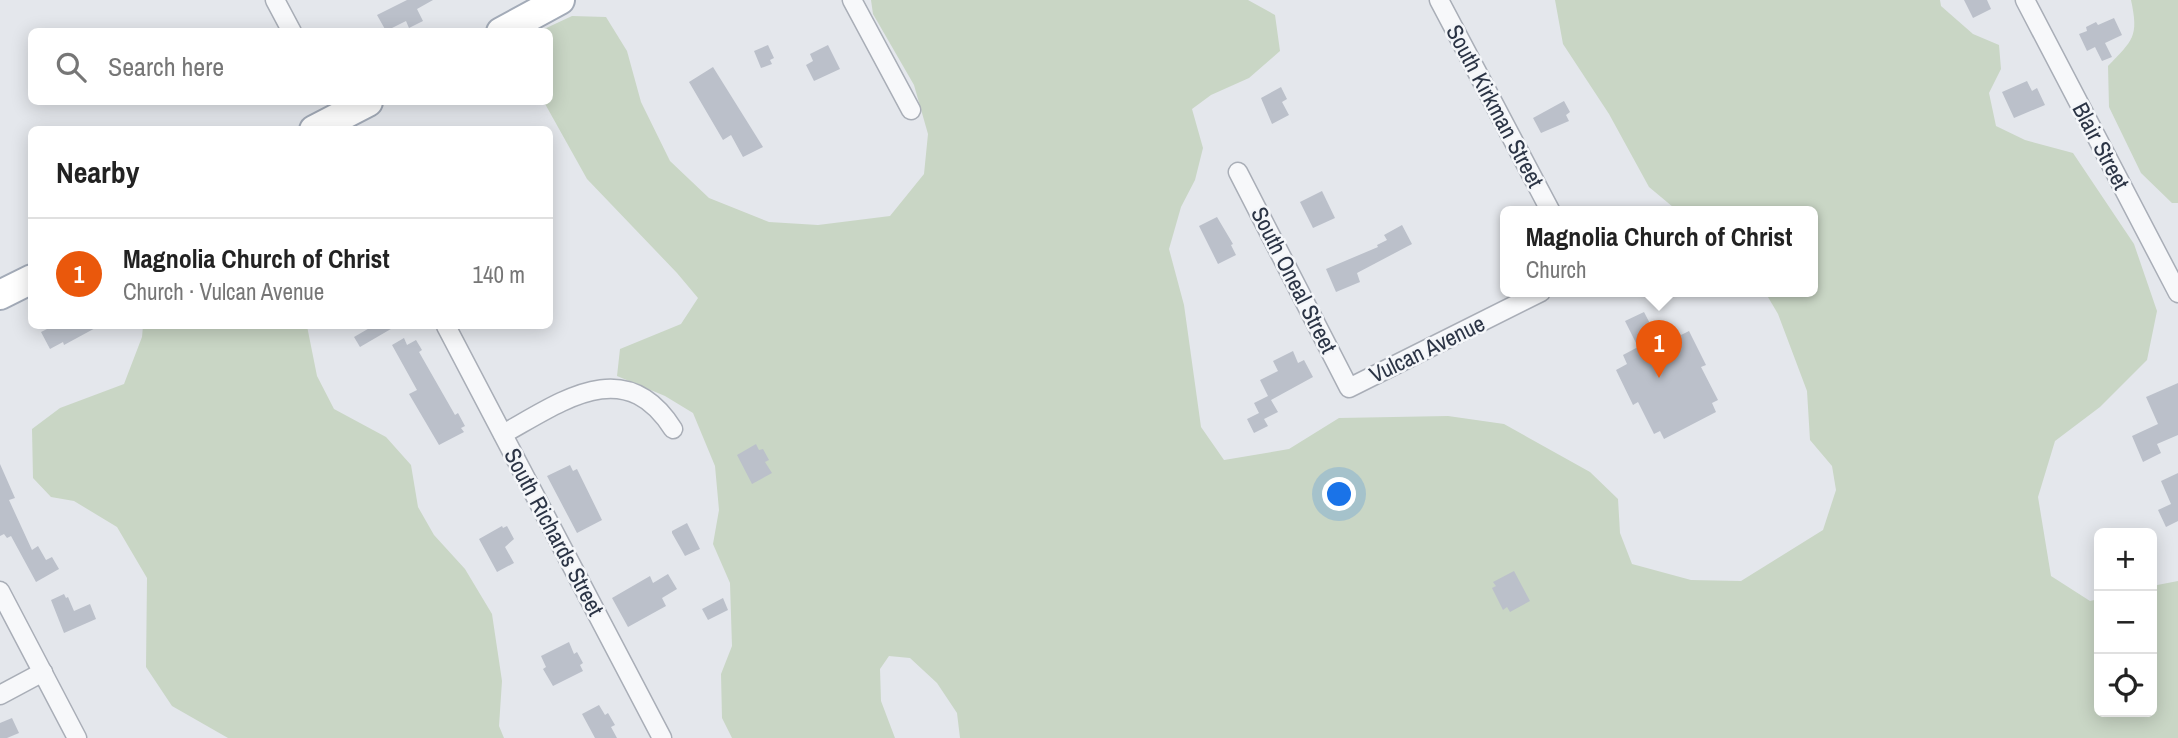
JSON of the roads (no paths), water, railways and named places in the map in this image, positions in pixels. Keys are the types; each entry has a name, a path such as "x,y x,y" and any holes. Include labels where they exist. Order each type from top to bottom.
{"main road":[{"path":"507,28 559,0"},
{"path":"331,120 362,105"},
{"path":"0,295 28,281"}],"street":[{"path":"275,0 290,28"},
{"path":"852,0 911,110"},
{"name":"South Kirkman Street","path":"1439,0 1548,206"},
{"name":"Blair Street","path":"2025,0 2178,293"},
{"name":"South Oneal Street","path":"1238,172 1349,388"},
{"name":"Vulcan Avenue","path":"1349,388 1532,297"},
{"name":"South Richards Street","path":"448,329 662,738"},
{"path":"503,435 573,396 611,387 647,399 662,412 673,429"},
{"path":"0,590 77,738"},
{"path":"0,695 43,672"}],"place":[{"name":"Magnolia Church of Christ","path":"1659,378"}]}
